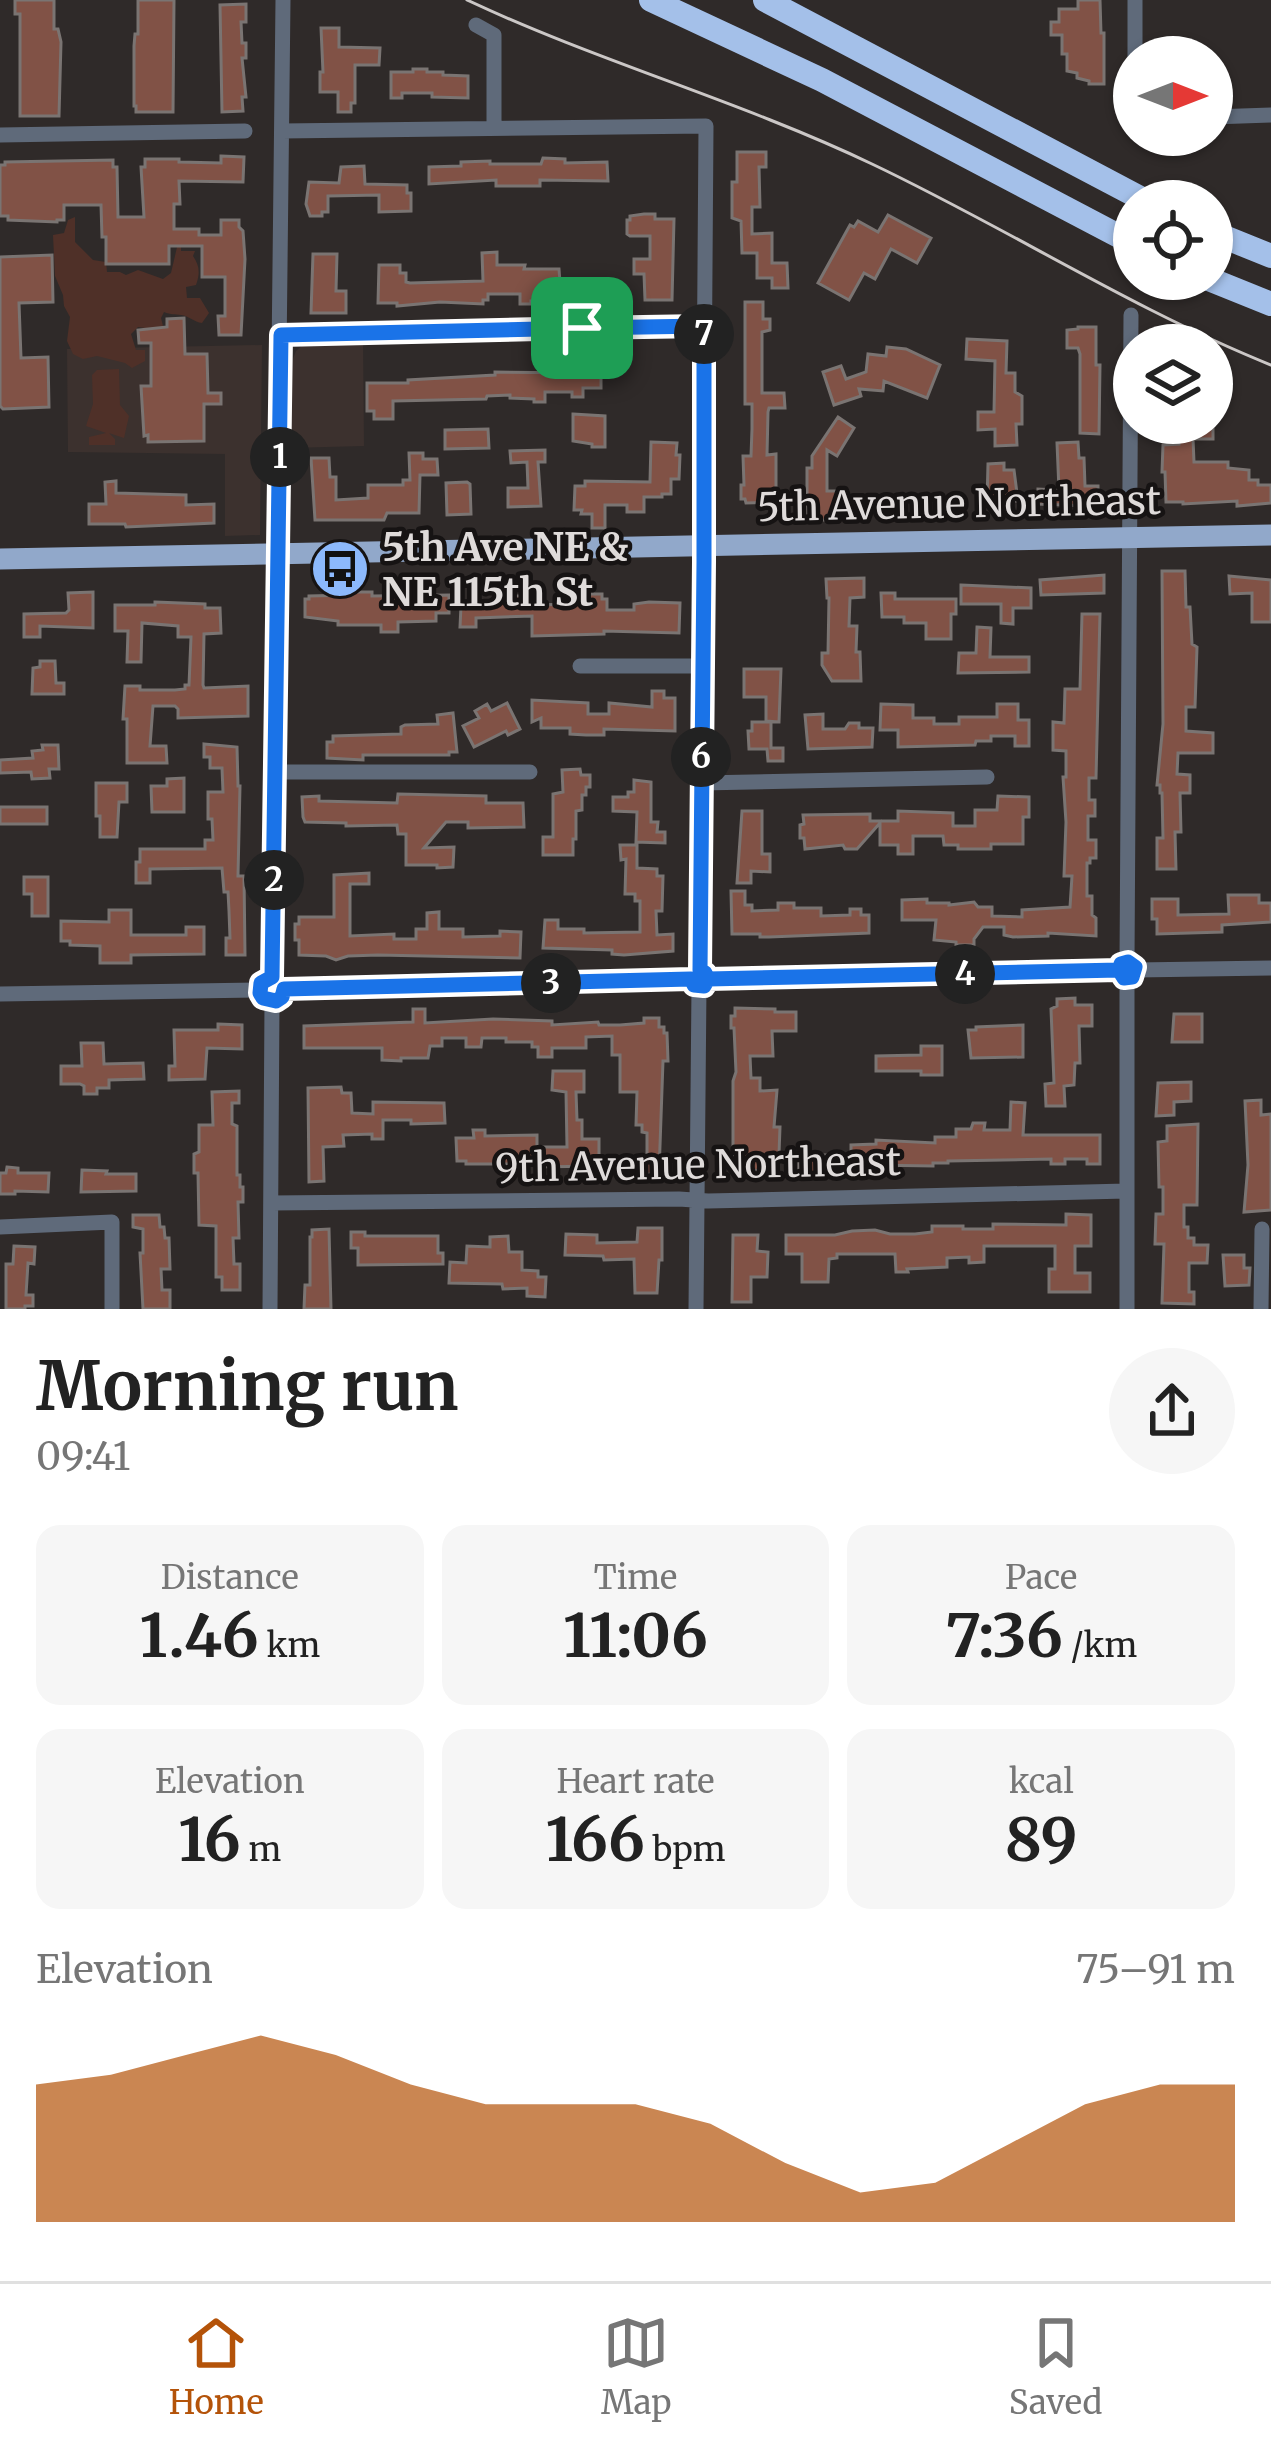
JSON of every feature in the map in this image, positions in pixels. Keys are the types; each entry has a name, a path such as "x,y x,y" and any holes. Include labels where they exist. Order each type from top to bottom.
{"highway":[{"path":"651,0 822,80 1113,233"},
{"path":"680,0 822,80"},
{"path":"765,0 1113,184"},
{"path":"1233,241 1271,256"},
{"path":"1233,289 1271,304"}],"main road":[{"name":"5th Avenue Northeast","path":"0,560 1271,535"}],"street":[{"path":"270,1309 283,0"},
{"path":"1135,36 1136,0"},
{"path":"476,25 494,35 494,128"},
{"path":"1233,116 1271,116"},
{"path":"282,131 706,126 695,1309"},
{"path":"0,135 245,131"},
{"path":"1126,1309 1131,315"},
{"path":"281,335 704,326"},
{"path":"580,666 701,666"},
{"path":"274,772 530,772"},
{"path":"701,783 988,777"},
{"path":"0,994 1271,968"},
{"name":"9th Avenue Northeast","path":"271,1203 1126,1191"},
{"path":"0,1227 112,1222 112,1309"},
{"path":"1261,1309 1262,1229"}],"shaded area":[{"path":"75,217 75,242 93,260 106,262 107,272 126,275 138,270 163,279 171,273 178,243 181,251 195,251 198,277 196,285 186,287 187,298 200,298 209,313 202,323 164,312 163,326 138,327 131,334 136,350 145,350 145,361 132,368 73,354 67,341 70,317 55,276 53,235 64,233 68,220"},
{"path":"363,338 364,446 289,448 289,369 296,351 318,339"},
{"path":"262,345 260,535 225,536 225,454 68,452 67,349"},
{"path":"119,369 120,405 129,416 124,438 109,433 115,445 89,445 89,437 106,433 86,426 93,404 92,375 97,370"}],"building":[{"path":"15,0 54,0 54,29 61,42 59,116 20,116 20,14 15,14"},
{"path":"138,0 174,0 173,112 136,112 134,106"},
{"path":"1078,0 1100,0 1104,84 1089,84 1067,71 1062,35 1051,35 1051,22 1059,22 1059,9 1078,9"},
{"path":"246,4 246,22 241,22 242,43 246,43 243,111 222,112 220,5"},
{"path":"321,28 339,28 339,47 380,48 379,65 355,65 351,112 338,112 338,92 320,92"},
{"path":"413,69 468,76 468,98 402,93 402,98 391,98 391,72"},
{"path":"737,152 766,152 766,167 759,167 760,207 752,207 752,234 772,233 772,263 787,263 788,288 772,288 772,278 757,278 757,253 742,253 741,221 732,218"},
{"path":"221,156 244,157 243,182 179,181 174,229 221,235 221,220 239,220 245,259 241,335 219,335 218,316 225,316 225,277 202,277 202,246 169,246 169,264 106,264 101,205 64,205 64,220 57,222 0,216 0,165 5,162 113,160 118,217 144,217 141,167 145,159 221,163"},
{"path":"543,158 565,159 565,163 607,162 608,181 540,180 540,186 496,186 496,180 429,184 429,167 490,161 541,164"},
{"path":"364,166 365,184 407,185 411,211 379,212 379,195 328,196 328,212 310,216 306,204 309,182 339,183 341,167"},
{"path":"655,214 655,219 674,219 672,300 645,300 644,274 634,274 634,259 650,259 650,236 627,234 627,220"},
{"path":"888,215 931,238 917,263 891,249 875,279 864,273 849,300 818,283 850,225 858,221 878,232"},
{"path":"497,252 497,265 559,269 560,282 567,282 567,300 520,304 520,294 488,294 483,304 378,303 379,265 400,265 400,273 406,273 410,283 483,281 482,253"},
{"path":"313,254 337,254 336,291 346,291 346,313 311,313"},
{"path":"52,255 53,302 19,303 21,358 48,357 49,407 3,409 0,257"},
{"path":"745,302 763,302 763,319 770,319 770,330 762,332 762,393 784,393 785,408 769,408 768,412 767,455 776,454 776,502 741,499 743,456 751,456 752,429 752,404 745,404"},
{"path":"184,318 185,354 207,354 208,393 221,393 221,404 204,404 204,441 148,442 141,386 151,386 151,343 139,343 138,330 167,327 167,319"},
{"path":"1096,327 1099,434 1080,433 1080,354 1078,348 1067,348 1067,330"},
{"path":"967,339 1007,341 1006,373 1015,373 1015,392 1022,396 1017,445 995,446 995,429 978,430 978,412 994,412 995,361 966,359"},
{"path":"887,347 906,349 940,365 927,398 884,381 883,391 859,389 861,396 834,405 823,372 841,366 846,379 866,372 868,354 886,356"},
{"path":"582,368 601,368 601,388 583,388 583,397 545,392 545,402 510,395 393,401 393,419 374,419 374,411 367,411 367,383 495,372 582,373"},
{"path":"573,414 605,416 605,447 573,441"},
{"path":"838,417 854,428 837,456 827,450 827,491 841,491 841,519 807,521 807,468 812,468 812,456"},
{"path":"488,429 489,448 445,449 445,430"},
{"path":"651,442 677,443 679,479 671,479 671,494 644,497 644,512 627,512 627,505 605,505 605,528 592,528 592,514 574,510 575,486 585,486 585,481 650,482"},
{"path":"1078,442 1085,486 1098,486 1098,510 1038,504 1038,489 1059,490 1057,443"},
{"path":"1193,444 1194,462 1228,462 1228,468 1249,470 1249,480 1271,485 1271,503 1166,502 1163,445"},
{"path":"545,450 545,462 538,462 541,506 508,507 508,488 528,488 527,462 511,463 510,451"},
{"path":"409,453 437,459 438,475 420,475 419,513 387,513 384,520 315,520 311,458 329,458 330,477 336,477 336,500 368,498 368,485 403,485 403,480 410,480"},
{"path":"1004,463 1004,470 1014,470 1018,501 987,502 988,464"},
{"path":"116,481 116,493 186,495 186,505 214,504 214,523 89,524 89,504 106,504 105,482"},
{"path":"467,482 471,514 447,515 446,483"},
{"path":"1162,571 1185,571 1186,607 1190,607 1192,644 1197,647 1195,707 1186,707 1186,731 1213,733 1213,753 1178,753 1177,774 1190,775 1190,793 1180,793 1176,869 1157,869 1157,838 1163,838 1162,793 1157,785 1163,724"},
{"path":"1104,575 1104,593 1041,595 1040,580"},
{"path":"1229,576 1271,580 1271,622 1252,622 1252,593 1230,594"},
{"path":"864,578 864,597 850,598 849,626 857,626 861,681 832,681 822,665 822,653 828,653 826,579"},
{"path":"961,585 1031,588 1031,608 1013,608 1013,624 1001,623 1001,604 961,604"},
{"path":"93,592 93,628 40,626 40,637 24,637 24,614 66,613 68,593"},
{"path":"351,592 449,595 449,613 436,613 436,621 398,622 398,632 381,632 381,625 338,625 338,621 305,617 309,596"},
{"path":"881,593 895,593 895,599 956,599 951,639 926,639 926,623 882,617"},
{"path":"589,594 602,594 607,610 634,610 634,604 649,602 680,603 679,633 532,636 532,616 476,618 476,627 460,627 461,606 493,606 500,603 500,597 513,596 527,596 527,605 586,604"},
{"path":"155,602 220,608 221,633 204,634 203,685 248,686 248,716 178,718 175,706 153,706 150,746 166,746 167,763 127,763 125,686 175,690 189,685 191,637 178,637 178,626 142,623 141,662 127,662 128,631 115,631 115,605"},
{"path":"1082,614 1100,614 1096,778 1089,778 1095,816 1088,816 1088,840 1096,840 1096,858 1087,863 1087,896 1092,896 1096,936 1013,937 1004,935 1004,927 983,927 974,945 934,940 936,920 902,920 902,900 927,899 927,903 949,905 974,902 978,907 992,907 992,916 1022,917 1022,910 1070,907 1072,876 1064,876 1066,751 1053,750 1053,722 1064,723 1065,689 1080,689"},
{"path":"977,627 991,628 990,657 1029,657 1029,672 958,673 959,653 976,653"},
{"path":"40,661 55,661 56,683 64,683 64,694 32,694 33,668 40,667"},
{"path":"744,669 781,669 779,722 766,721 766,697 744,697"},
{"path":"652,691 675,698 675,731 604,729 604,735 570,734 570,728 541,728 541,718 532,722 532,700 588,703 588,714 609,714 609,703 652,707"},
{"path":"507,703 520,729 474,747 463,726 479,718 475,711 487,704 491,711"},
{"path":"881,704 913,705 913,718 959,724 959,717 997,717 997,704 1018,704 1018,720 1029,720 1029,746 1015,746 1015,736 991,736 991,741 976,741 975,745 898,747 898,730 880,730"},
{"path":"453,713 457,752 449,755 327,758 327,742 333,742 333,736 401,734 405,725 438,724 437,715"},
{"path":"823,714 823,729 845,729 849,723 873,728 872,747 808,749 805,715"},
{"path":"752,722 771,722 771,748 783,748 783,761 768,761 767,749 749,749"},
{"path":"204,744 237,747 238,876 244,876 245,955 226,955 229,911 222,868 150,869 150,883 136,883 140,849 205,849 205,840 213,840 208,792 223,792 222,768 210,768"},
{"path":"42,745 58,745 59,769 49,769 50,778 32,779 31,772 0,773 0,760 33,758 32,751 43,750"},
{"path":"580,769 581,775 590,775 590,787 582,795 582,810 576,811 573,855 543,855 543,837 553,837 553,794 563,792 562,770"},
{"path":"184,778 184,812 152,812 151,786 167,786 167,779"},
{"path":"634,780 651,782 651,822 658,822 657,832 665,832 665,843 636,842 637,812 613,811 613,797 628,797 628,792 634,792"},
{"path":"96,783 127,783 127,802 119,802 117,837 100,837"},
{"path":"398,794 486,796 486,803 523,803 524,827 468,828 468,822 446,822 424,848 454,847 453,867 437,868 406,865 406,834 398,834 397,825 346,826 305,822 303,817 302,797 397,803"},
{"path":"998,796 1029,797 1023,844 958,849 958,845 944,845 943,836 913,836 913,854 898,854 898,845 880,845 880,823 857,849 843,845 805,849 804,838 800,838 803,815 870,814 870,821 898,821 898,811 953,813 953,826 975,826 975,810 997,810"},
{"path":"0,807 47,807 47,824 0,824"},
{"path":"742,811 762,811 762,854 770,854 770,872 751,871 751,883 737,883"},
{"path":"620,845 637,845 637,868 657,869 657,876 663,876 657,935 673,934 673,951 624,955 612,954 612,950 543,948 545,920 558,920 558,929 584,929 584,933 640,932 640,901 635,901 635,894 625,894 626,859 621,860"},
{"path":"369,873 369,884 350,884 350,936 394,934 394,939 416,939 416,929 427,929 427,913 439,912 439,929 463,929 463,937 521,932 520,958 378,955 336,960 299,955 295,924 299,917 334,917 334,875"},
{"path":"24,877 48,877 48,916 32,916 32,894 24,894"},
{"path":"731,891 745,891 745,905 752,905 752,911 778,910 778,903 821,908 821,916 850,915 850,909 861,909 861,915 869,915 869,933 732,934"},
{"path":"1228,895 1259,895 1259,903 1271,903 1271,922 1222,925 1222,932 1157,934 1152,899 1178,899 1178,915 1229,914"},
{"path":"109,910 131,910 131,935 186,935 186,927 204,927 204,954 131,955 131,963 100,963 100,946 61,941 61,921 109,922"},
{"path":"1075,998 1075,1005 1092,1005 1092,1026 1079,1026 1080,1063 1075,1063 1074,1085 1064,1086 1065,1106 1046,1106 1045,1084 1054,1083 1051,1009 1057,1006 1057,999"},
{"path":"735,1008 796,1012 796,1031 772,1031 773,1056 750,1056 751,1078 760,1078 760,1091 777,1090 774,1127 780,1127 779,1154 773,1154 773,1170 733,1171 736,1072 731,1016"},
{"path":"413,1009 425,1009 425,1023 493,1019 620,1025 659,1018 659,1027 667,1033 668,1061 663,1061 659,1174 636,1174 636,1157 647,1157 647,1133 636,1125 637,1092 620,1092 620,1055 612,1055 612,1036 586,1037 586,1048 552,1048 552,1057 538,1057 538,1047 532,1047 532,1042 506,1042 506,1038 482,1038 481,1047 466,1047 466,1038 442,1038 442,1046 430,1046 428,1058 401,1061 382,1060 382,1048 304,1048 304,1026 413,1022"},
{"path":"1174,1014 1202,1014 1202,1042 1172,1042"},
{"path":"218,1024 242,1025 242,1049 207,1048 205,1079 169,1080 169,1066 175,1066 174,1030 218,1030"},
{"path":"1023,1025 1023,1057 971,1058 968,1030"},
{"path":"81,1043 103,1043 104,1064 143,1063 144,1079 109,1080 109,1088 97,1088 97,1094 84,1094 80,1084 61,1084 61,1066 82,1066"},
{"path":"921,1046 942,1046 942,1075 876,1071 876,1056 921,1055"},
{"path":"553,1071 584,1071 584,1092 576,1092 577,1120 582,1120 582,1139 599,1139 599,1166 457,1161 456,1138 474,1138 473,1130 485,1130 485,1136 537,1135 537,1147 567,1147 566,1092 552,1090"},
{"path":"1191,1082 1191,1101 1174,1102 1174,1115 1156,1116 1158,1083"},
{"path":"341,1087 342,1093 351,1093 352,1113 373,1114 373,1102 444,1103 445,1123 383,1120 383,1139 372,1139 372,1134 343,1135 344,1146 323,1147 324,1181 309,1182 308,1088"},
{"path":"239,1091 239,1103 232,1103 232,1124 237,1126 237,1175 243,1187 243,1202 238,1202 239,1238 233,1238 240,1290 222,1290 222,1277 216,1277 216,1226 199,1225 194,1154 199,1152 199,1125 213,1125 212,1092"},
{"path":"1261,1100 1261,1115 1271,1114 1271,1210 1244,1212 1245,1101"},
{"path":"1011,1102 1025,1103 1023,1135 1100,1135 1100,1164 1087,1164 1087,1159 1065,1159 1065,1164 1051,1164 1051,1159 948,1161 933,1166 870,1165 870,1172 863,1174 799,1173 799,1155 851,1155 851,1145 876,1144 876,1140 935,1143 935,1137 956,1137 956,1129 971,1129 973,1123 985,1123 984,1130 1010,1130"},
{"path":"1198,1124 1197,1205 1184,1205 1184,1227 1194,1245 1208,1245 1207,1263 1189,1263 1194,1304 1162,1303 1164,1244 1155,1244 1156,1214 1163,1214 1158,1142 1167,1141 1167,1126"},
{"path":"7,1167 18,1168 18,1173 49,1173 48,1192 0,1194 0,1173 6,1173"},
{"path":"82,1170 136,1174 136,1191 81,1192"},
{"path":"1066,1214 1091,1215 1091,1246 1075,1246 1075,1273 1090,1273 1090,1292 1049,1292 1055,1246 984,1246 984,1262 947,1258 947,1267 908,1272 896,1272 895,1254 837,1254 829,1259 828,1282 802,1282 802,1254 786,1254 786,1235 875,1230 915,1234 932,1232 932,1226 1066,1225"},
{"path":"133,1215 159,1215 160,1227 169,1238 170,1269 161,1269 162,1290 170,1290 170,1309 143,1309 143,1229 133,1227"},
{"path":"638,1228 662,1228 657,1293 635,1293 634,1259 565,1255 566,1234 597,1235 597,1243 637,1242"},
{"path":"329,1229 331,1309 304,1309 312,1230"},
{"path":"351,1232 438,1236 443,1264 358,1265"},
{"path":"733,1235 758,1235 757,1251 768,1252 767,1277 751,1277 751,1302 732,1302"},
{"path":"508,1236 509,1252 522,1252 522,1270 546,1277 545,1297 527,1296 527,1288 503,1289 502,1284 449,1283 450,1262 466,1263 467,1246 490,1247 490,1237"},
{"path":"14,1246 35,1247 34,1264 28,1263 26,1295 33,1295 33,1306 25,1309 6,1309 6,1264 13,1264"},
{"path":"1223,1255 1244,1255 1244,1268 1250,1268 1249,1285 1225,1286"}],"tram line":[{"path":"467,0 822,141 1169,319 1271,365"}],"place":[{"name":"5th Ave NE & NE 115th St","path":"340,569"}],"route":[{"path":"582,328 281,335 272,977 261,983 263,998 276,1001 284,989 691,979 699,987 708,979 1119,970 1130,979 1136,972 1128,962 1119,970 844,976 708,979 700,970 704,326 582,328"}]}
